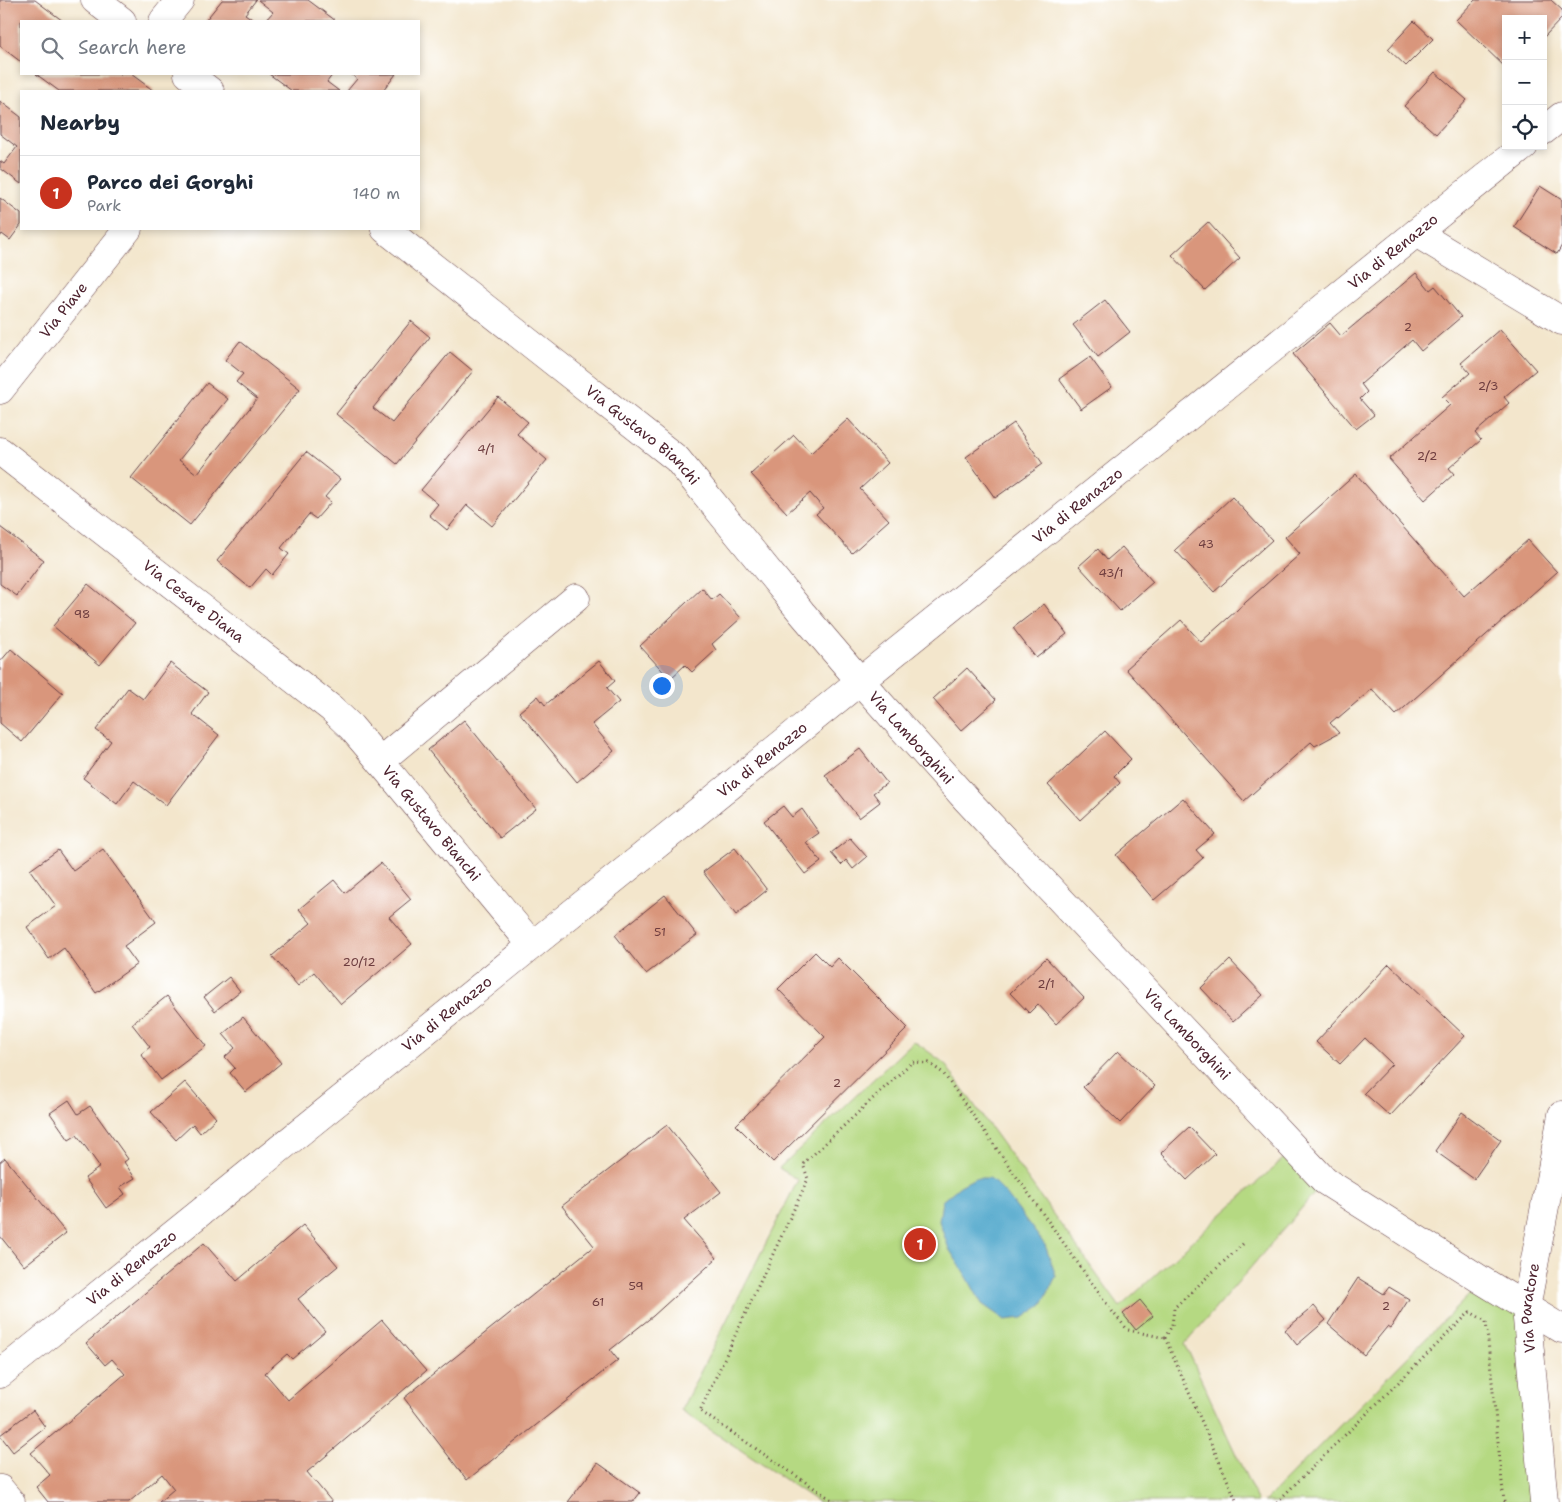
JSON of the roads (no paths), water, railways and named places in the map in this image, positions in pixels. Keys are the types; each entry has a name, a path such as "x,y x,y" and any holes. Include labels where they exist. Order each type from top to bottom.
{"street":[{"path":"95,0 121,20"},
{"path":"164,20 180,0"},
{"path":"189,75 209,90"},
{"path":"1547,128 1562,116"},
{"name":"Via di Renazzo","path":"0,1374 1519,150"},
{"name":"Via Piave","path":"0,390 127,230"},
{"name":"Via Gustavo Bianchi","path":"386,230 677,460 860,681"},
{"path":"1416,233 1562,321"},
{"name":"Via Cesare Diana","path":"0,451 332,709 380,760"},
{"name":"Via Gustavo Bianchi","path":"532,945 380,760 576,598"},
{"name":"Via Lamborghini","path":"860,681 966,799 1325,1181 1562,1330"},
{"name":"Via Paratore","path":"1544,1502 1526,1308 1562,1115"},
{"path":"0,1489 11,1502"}],"water":[{"path":"975,1178 990,1178 1006,1194 1045,1245 1056,1276 1042,1305 1023,1318 1005,1320 982,1304 949,1249 939,1221 942,1201 960,1186"}],"place":[{"name":"Parco dei Gorghi","path":"920,1244"}]}
